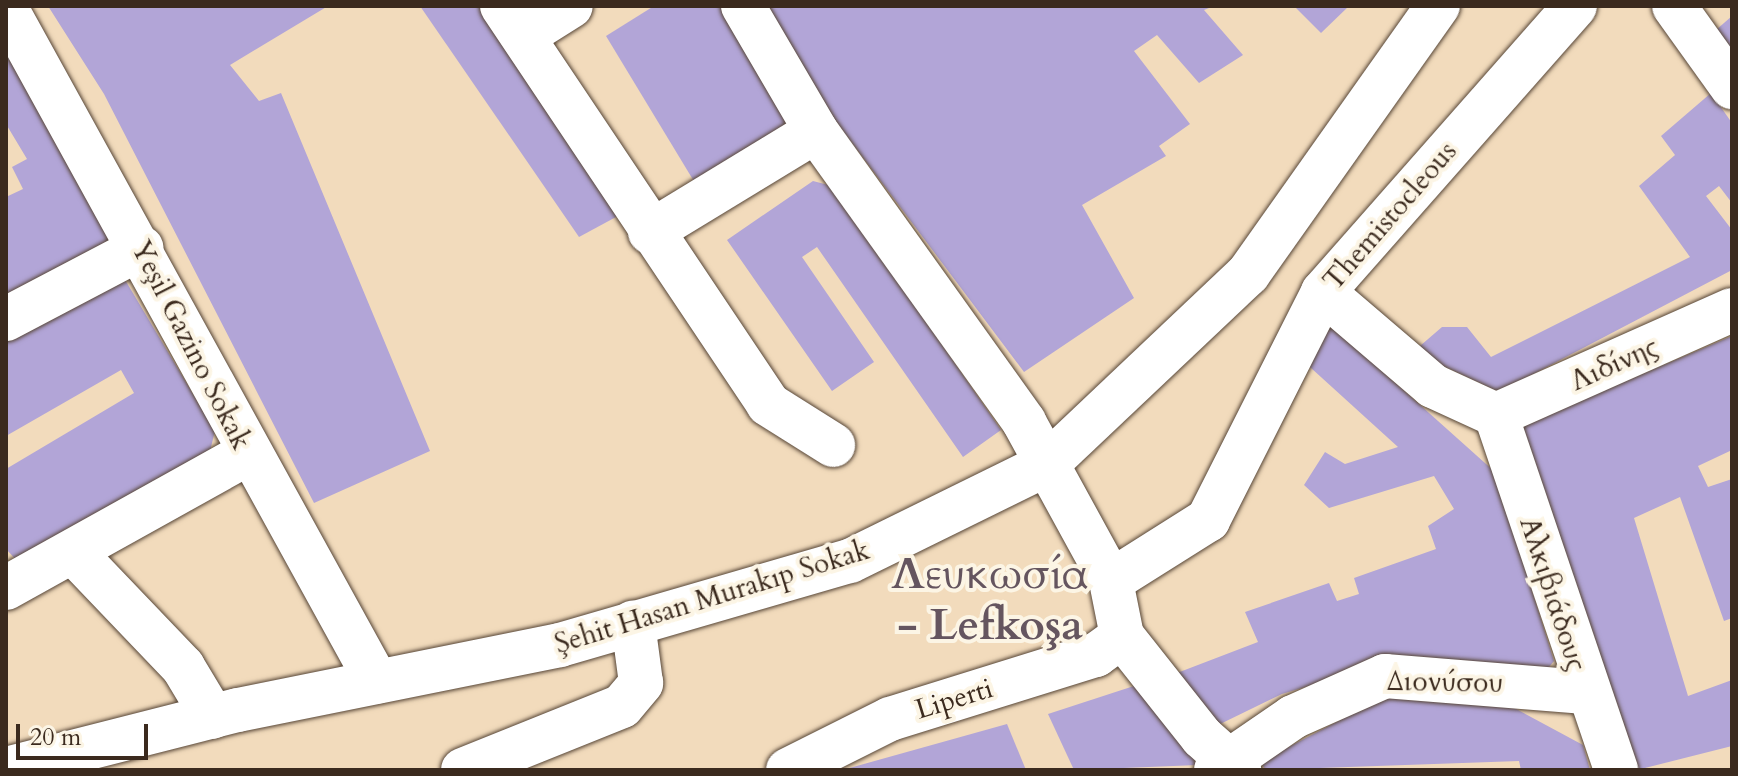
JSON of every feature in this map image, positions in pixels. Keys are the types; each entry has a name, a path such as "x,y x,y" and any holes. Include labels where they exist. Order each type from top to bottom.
{"street":[{"path":"571,6 513,20 650,232 768,404 833,445"},
{"path":"743,6 816,131 1024,422 1111,581 1122,636 1222,759"},
{"name":"Şehit Hasan Murakıp Sokak","path":"6,769 213,717 633,623 850,561 1047,464 1248,274 1438,6"},
{"name":"Themistocleous","path":"1111,581 1208,520 1323,292 1575,6"},
{"path":"1674,6 1732,87"},
{"name":"Yeşil Gazino Sokak","path":"6,8 141,248 238,437 377,682"},
{"path":"650,232 816,131"},
{"path":"6,319 141,248"},
{"path":"1323,292 1433,386 1496,415"},
{"name":"Λιδίνης","path":"1496,415 1732,310"},
{"name":"Αλκιβιάδους","path":"1496,415 1585,692 1616,770"},
{"path":"7,589 76,555 238,437"},
{"path":"76,555 183,667 213,717"},
{"path":"463,770 622,706 641,683 633,623"},
{"name":"Liperti","path":"813,764 890,719 1096,655 1122,636"},
{"name":"Διονύσου","path":"1222,759 1314,705 1385,676 1585,692"}],"building":[{"path":"48,6 328,6 230,65 259,101 281,93 430,451 314,503 104,94"},
{"path":"420,6 493,6 629,210 579,237"},
{"path":"654,6 725,6 795,123 695,183 606,36"},
{"path":"764,6 1214,6 1204,10 1243,55 1199,83 1157,35 1134,51 1190,124 1159,146 1166,156 1082,205 1134,298 1024,372 801,75"},
{"path":"1294,6 1349,6 1321,33"},
{"path":"1732,16 1732,52 1716,30"},
{"path":"18,48 125,234 6,299 6,197 23,189 12,167 27,159 6,124 6,55"},
{"path":"1711,93 1732,123 1732,203 1719,186 1706,196 1732,230 1732,270 1499,392 1413,352 1442,327 1467,327 1491,357 1690,257 1639,186 1675,155 1661,136"},
{"path":"813,181 832,186 1001,430 963,457 817,247 802,257 874,362 832,391 727,240"},
{"path":"118,268 215,431 207,463 19,563 6,549 6,469 134,393 121,370 6,436 6,331"},
{"path":"1324,319 1495,472 1554,661 1549,667 1382,664 1282,694 1212,728 1177,673 1258,642 1245,612 1329,583 1337,601 1359,594 1354,578 1436,549 1428,526 1454,509 1434,476 1329,508 1304,485 1325,452 1345,464 1398,447 1300,358"},
{"path":"1732,336 1732,450 1698,466 1708,487 1732,479 1732,618 1724,621 1680,497 1634,518 1688,696 1732,680 1732,746 1637,770 1515,428"},
{"path":"1137,685 1198,765 1074,770 1048,714"},
{"path":"1394,692 1505,703 1583,745 1590,770 1521,770 1519,761 1266,770 1260,762"},
{"path":"1007,724 1026,770 846,769"}],"district":[{"name":"Λευκωσία - Lefkoşa","path":"990,600"}]}
